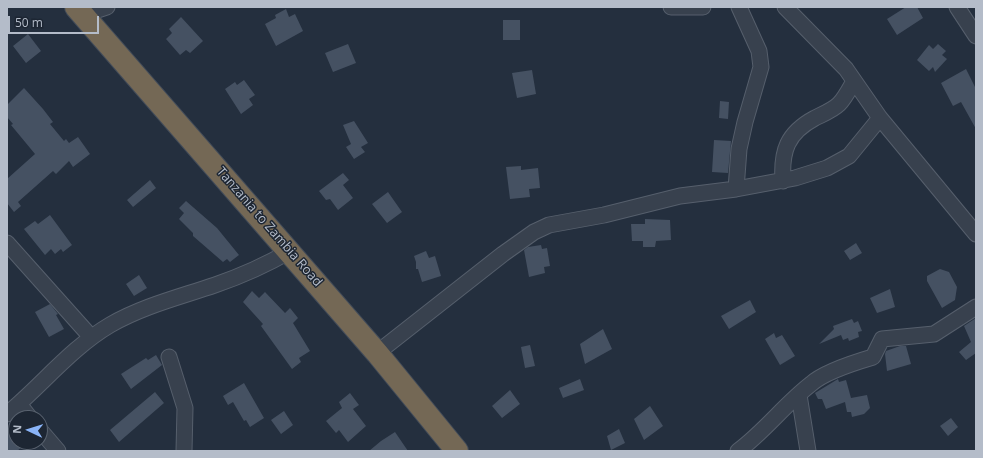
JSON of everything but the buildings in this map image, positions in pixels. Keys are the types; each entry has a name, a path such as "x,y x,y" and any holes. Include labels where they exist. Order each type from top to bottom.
{"highway":[{"name":"Tanzania to Zambia Road","path":"80,11 377,352 454,450"}],"street":[{"path":"80,11 107,7"},
{"path":"671,7 703,7"},
{"path":"736,190 739,149 743,129 762,67 759,51 739,7"},
{"path":"785,7 841,64 880,118 976,234"},
{"path":"957,7 976,36"},
{"path":"783,181 782,165 786,148 792,135 799,127 839,104 854,81"},
{"path":"377,352 524,238 549,225 604,215 680,196 736,190 783,181 826,168 849,156 880,118"},
{"path":"7,243 91,337"},
{"path":"13,409 91,337 112,324 150,306 215,285 270,263 290,251"},
{"path":"738,451 754,439 812,382 842,367 873,357 882,339 934,334 976,307"},
{"path":"169,357 185,408 184,451"},
{"path":"799,394 808,451"},
{"path":"48,439 58,451"}]}
